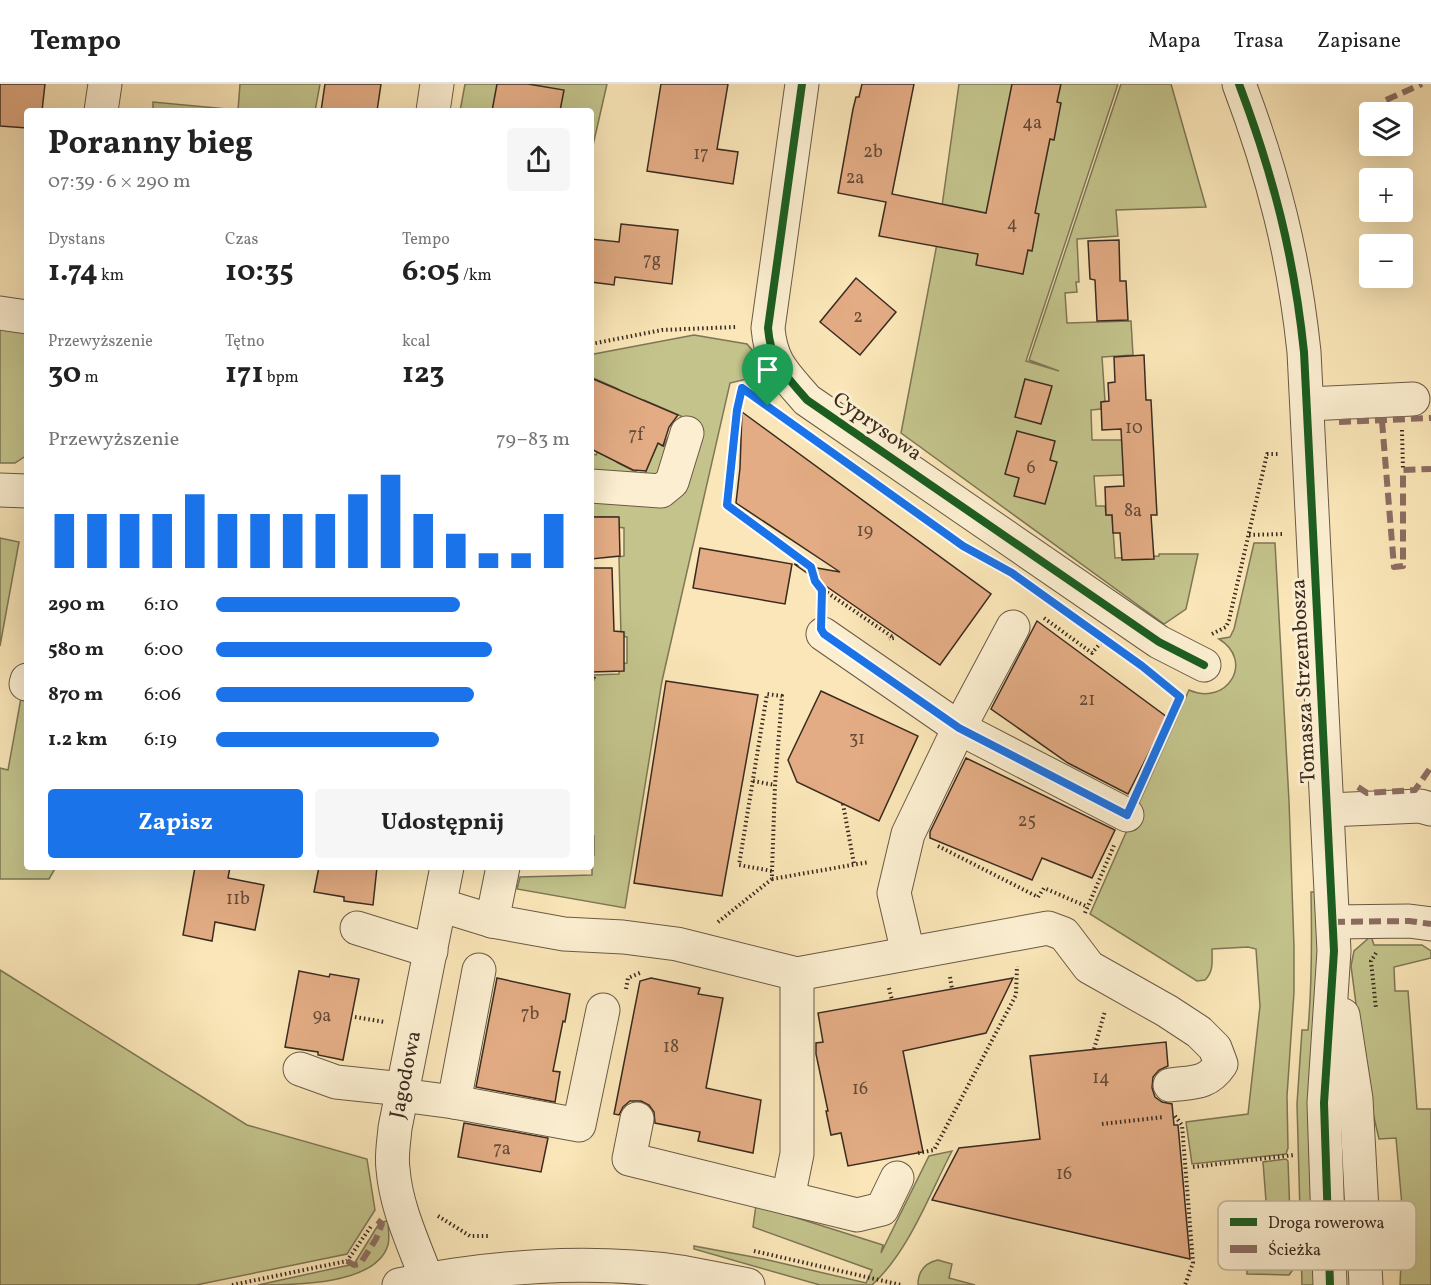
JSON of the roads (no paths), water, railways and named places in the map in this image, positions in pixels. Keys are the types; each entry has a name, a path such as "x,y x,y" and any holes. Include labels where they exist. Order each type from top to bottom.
{"street":[{"path":"101,108 105,84"},
{"path":"433,108 437,84"},
{"name":"Cyprysowa","path":"802,84 768,328 773,357 807,400 1159,642 1203,650"},
{"name":"Tomasza Strzembosza","path":"1239,84 1266,158 1287,237 1300,316 1308,404 1334,937 1356,1099 1361,1201"},
{"path":"0,313 24,317"},
{"path":"1308,404 1407,409"},
{"path":"594,486 661,491 672,482 687,433"},
{"path":"0,490 24,491"},
{"path":"908,953 894,893 908,834 959,728 1013,627"},
{"path":"824,634 959,728 1127,815"},
{"path":"1328,810 1420,806 1431,809"},
{"name":"Jagodowa","path":"413,1282 392,1168 395,1128 446,870"},
{"path":"492,921 502,870"},
{"path":"440,905 492,921 564,934 623,937 677,944 797,974 1016,933 1074,925 1089,967 1167,1011 1199,1032 1215,1048 1221,1065 1213,1076 1201,1081 1170,1085"},
{"path":"1334,937 1409,921 1431,924"},
{"path":"357,928 431,951"},
{"name":"Tomasza Strzembosza","path":"1327,1201 1324,1103 1334,937"},
{"path":"454,1102 479,970"},
{"path":"788,1198 797,1154 797,974"},
{"path":"300,1069 336,1082 579,1125 614,1003"},
{"path":"637,1119 629,1159 857,1215 882,1209 897,1178"},
{"path":"413,1282 548,1267 608,1267 680,1272 748,1285"},
{"name":"Tomasza Strzembosza","path":"1330,1270 1330,1285"},
{"name":"Tomasza Strzembosza","path":"1365,1270 1366,1285"}]}
